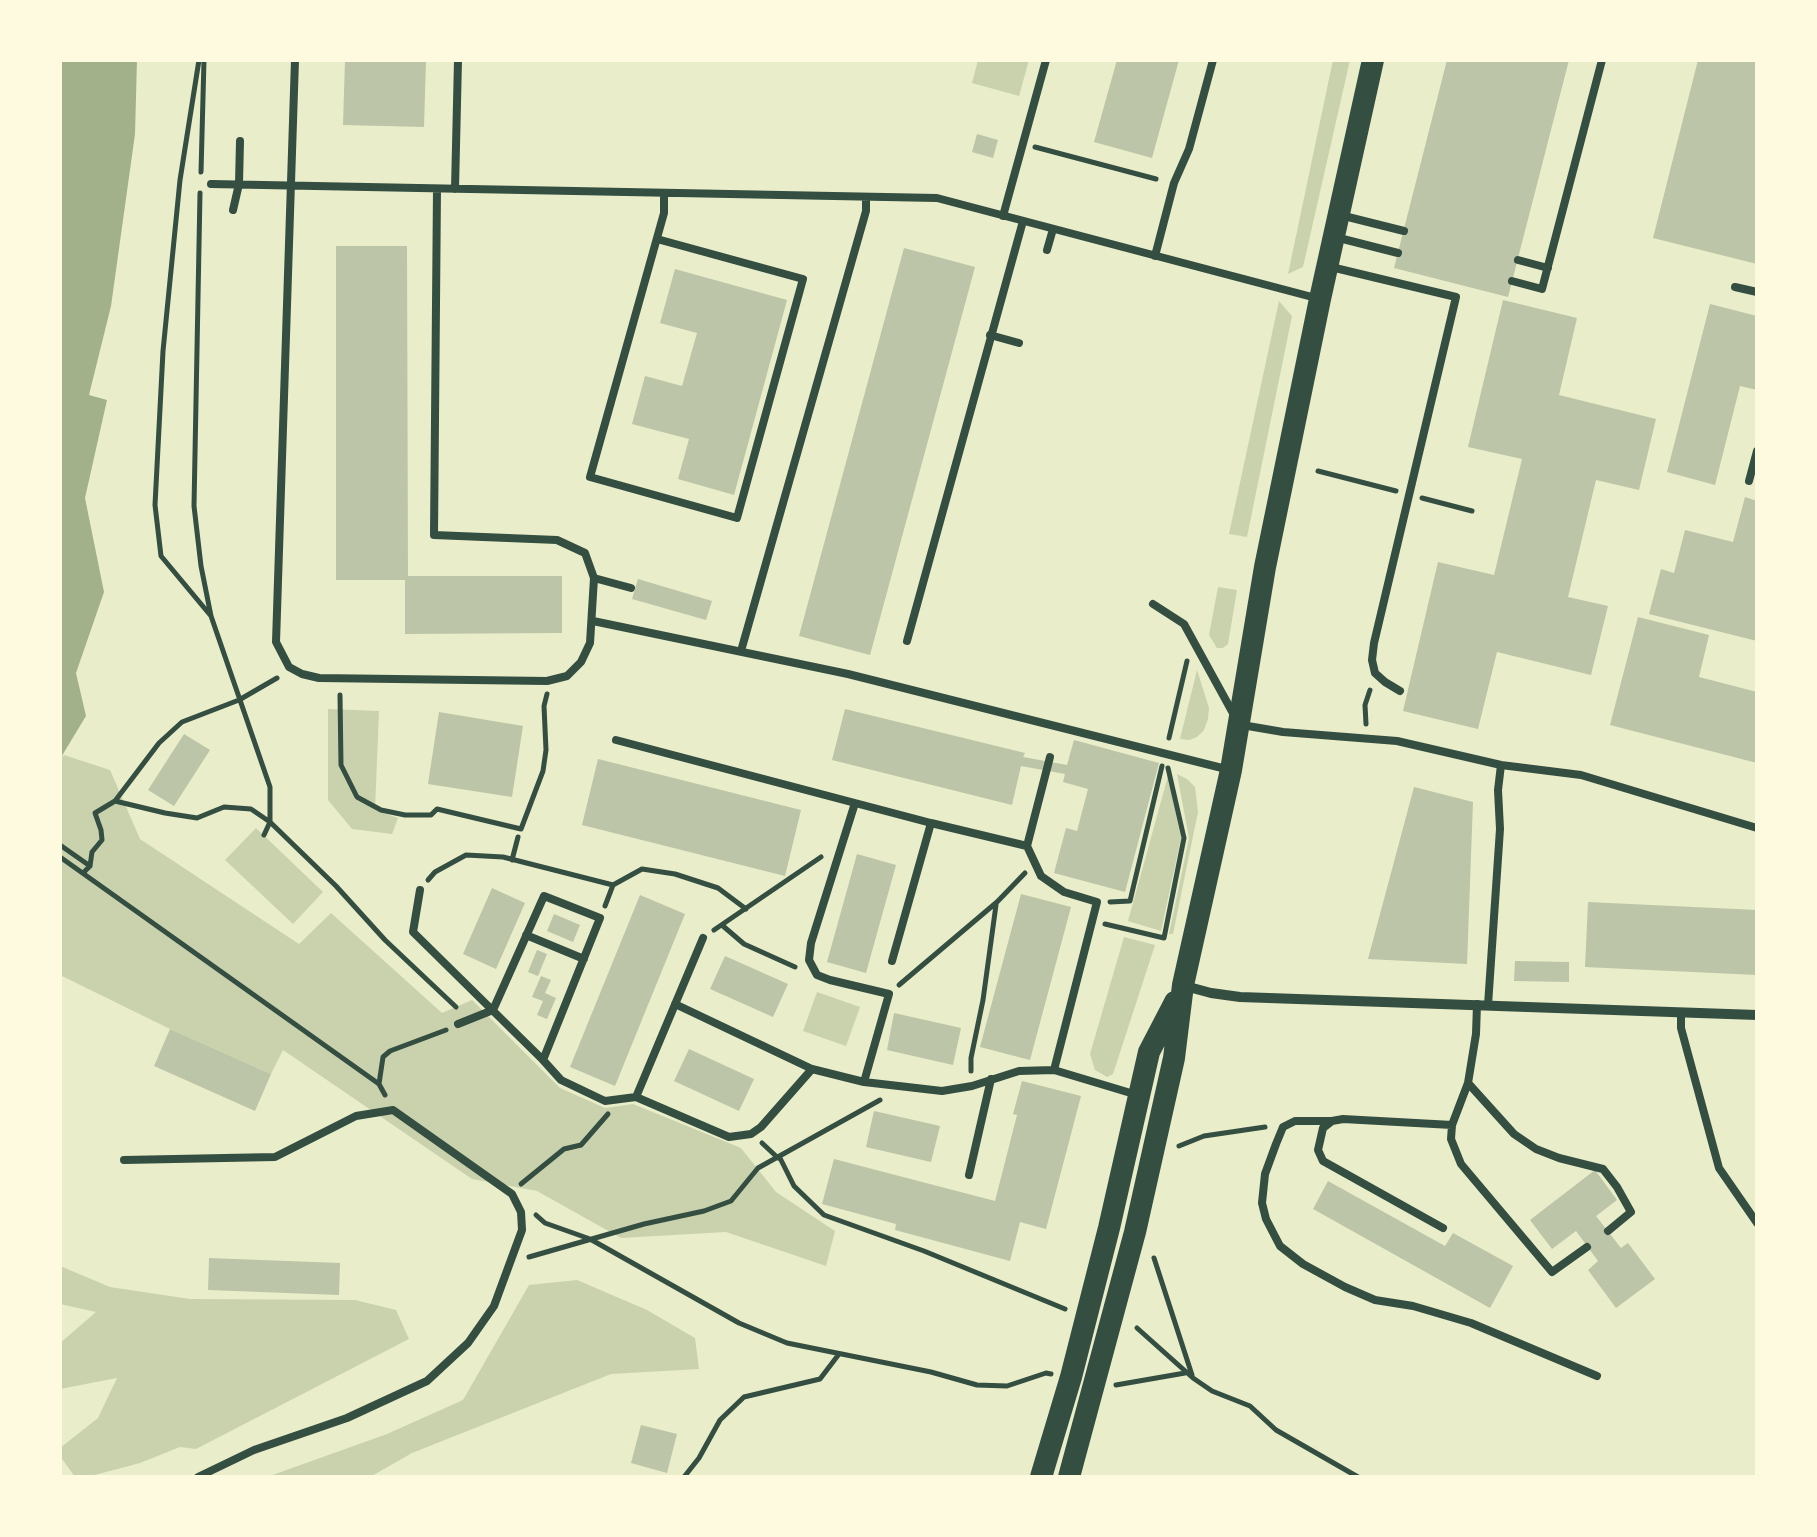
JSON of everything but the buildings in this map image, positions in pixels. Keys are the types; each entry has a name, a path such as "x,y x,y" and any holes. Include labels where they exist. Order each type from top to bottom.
{"main road":[{"path":"1070,1477 1135,1232 1174,1058 1183,986 1239,725 1265,567 1373,60"},
{"path":"1041,1477 1109,1228 1148,1052 1183,986"}],"street":[{"path":"1183,986 1240,997 1757,1015"}],"lane":[{"path":"295,60 276,642 289,667 319,678 547,681 567,676 582,662 590,643 594,578 585,553 558,540 434,535 437,188"},
{"path":"455,189 458,60"},
{"path":"1003,216 1046,60"},
{"path":"1154,256 1213,60"},
{"path":"1512,281 1542,288 1602,60"},
{"path":"233,210 239,184 240,142"},
{"path":"211,184 937,198 1320,299"},
{"path":"657,239 803,279 737,518 590,477 664,213 664,193"},
{"path":"741,651 866,198"},
{"path":"908,641 1023,221"},
{"path":"1337,226 1404,231"},
{"path":"1337,226 1398,252"},
{"path":"1047,250 1053,229"},
{"path":"1518,260 1548,268"},
{"path":"1328,266 1456,297 1374,643 1375,673 1400,690"},
{"path":"1735,286 1757,292"},
{"path":"990,335 1019,343"},
{"path":"1750,481 1757,450"},
{"path":"594,578 630,588"},
{"path":"1153,604 1184,624 1239,725 1398,740 1502,765 1581,775 1757,828"},
{"path":"593,621 848,674 1230,770"},
{"path":"616,740 1027,846"},
{"path":"1050,757 1027,846 1040,876 1064,892 1097,902 1054,1070"},
{"path":"1502,765 1498,790 1500,829 1482,1004 1468,1083 1450,1139 1461,1164 1552,1272 1587,1246"},
{"path":"855,803 809,960 816,975 889,994 864,1082"},
{"path":"892,961 931,823"},
{"path":"420,890 412,932 561,1080 606,1101 636,1096 729,1137 740,1136 761,1128 812,1069"},
{"path":"458,1024 492,1010 544,896 600,918 543,1060"},
{"path":"526,935 584,959"},
{"path":"636,1096 702,938"},
{"path":"675,1004 812,1069 864,1082 942,1091 1019,1071 1054,1070 1138,1095"},
{"path":"1681,1012 1681,1028 1719,1168 1757,1223"},
{"path":"969,1175 991,1080"},
{"path":"1468,1083 1514,1134 1536,1149 1603,1169 1631,1212 1608,1231"},
{"path":"124,1160 275,1157 356,1116 393,1110 512,1194 521,1212 522,1230 494,1306 468,1343 427,1382 346,1418 254,1450 198,1477"},
{"path":"1452,1124 1295,1120 1283,1128 1265,1174 1262,1203 1280,1246 1303,1264 1375,1300 1413,1306 1471,1323 1597,1376"},
{"path":"1332,1122 1319,1138 1318,1150 1323,1161 1442,1228"}],"path":[{"path":"202,60 194,506 211,616 270,787 270,822 264,835"},
{"path":"202,60 180,180 162,351 154,505 161,556 211,616"},
{"path":"1023,143 1156,179"},
{"path":"1097,902 1130,901 1192,638"},
{"path":"83,874 102,840 95,813 115,802 159,744 182,722 239,700 289,667"},
{"path":"1367,736 1366,705 1375,673"},
{"path":"340,679 341,766 357,796 381,810 405,816 431,814 437,809 522,829 543,772 547,681"},
{"path":"1092,921 1164,938 1184,838 1165,755"},
{"path":"115,802 197,818 224,807 252,810 270,822 336,886 384,940 468,1020"},
{"path":"512,860 518,838"},
{"path":"702,938 844,841"},
{"path":"60,845 90,866"},
{"path":"420,890 435,872 466,855 512,860 612,884 642,869 675,874 718,888 746,908"},
{"path":"60,858 378,1084 393,1110"},
{"path":"889,994 997,902 1035,864"},
{"path":"600,918 612,884"},
{"path":"972,1086 971,1058 997,902"},
{"path":"722,925 744,944 816,975"},
{"path":"378,1084 383,1057 429,1038"},
{"path":"512,1262 730,1201 758,1168 901,1088"},
{"path":"617,1099 582,1145 564,1148 512,1194 545,1223 590,1239 739,1323 787,1343 977,1385 1007,1386 1046,1373"},
{"path":"1177,1146 1226,1131 1283,1128"},
{"path":"779,1158 794,1186 824,1216 924,1251 1065,1309"},
{"path":"1154,1258 1193,1378"},
{"path":"1137,1328 1185,1373 1212,1391 1250,1406 1276,1430 1358,1477"},
{"path":"684,1477 720,1420 744,1396 820,1380 839,1354"},
{"path":"1121,1386 1185,1373"}],"shaded area":[{"path":"60,60 137,60 135,134 111,306 89,395 107,400 85,498 104,592 76,673 86,716 60,759"},
{"path":"978,60 1029,60 1019,96 972,83"},
{"path":"1333,60 1350,60 1303,267 1288,274"},
{"path":"1279,301 1292,316 1247,537 1229,534"},
{"path":"1218,587 1237,590 1228,644 1223,648 1217,648 1209,635"},
{"path":"1197,670 1209,708 1208,719 1197,737 1180,739"},
{"path":"328,709 379,711 375,810 398,818 392,834 352,829 328,800"},
{"path":"64,755 110,770 140,839 299,944 331,913 442,1013 472,1000 560,1088 605,1108 633,1104 741,1148 776,1192 835,1231 826,1266 726,1232 621,1238 537,1191 472,1179 283,1050 271,1074 60,975 60,759"},
{"path":"1177,774 1195,787 1198,812 1173,934 1169,934 1189,838"},
{"path":"1168,776 1181,838 1161,931 1128,921"},
{"path":"256,828 323,892 293,924 225,860"},
{"path":"1124,937 1155,945 1113,1074 1107,1077 1095,1070 1090,1054"},
{"path":"817,992 860,1007 846,1046 803,1031"},
{"path":"60,1266 110,1287 190,1299 355,1300 396,1310 409,1339 196,1449 180,1447 140,1463 75,1477 60,1456 60,1448 98,1418 117,1378 60,1389 60,1343 96,1312 60,1304"},
{"path":"577,1280 647,1310 695,1338 699,1369 611,1374 412,1453 370,1477 267,1477 387,1434 463,1400 529,1285"}]}
